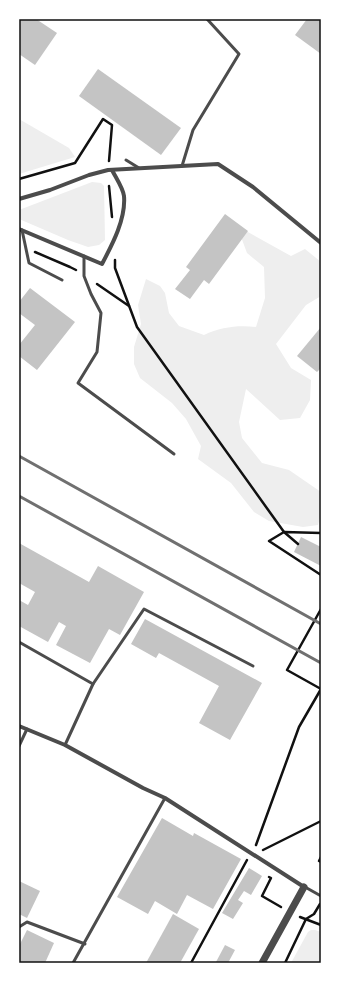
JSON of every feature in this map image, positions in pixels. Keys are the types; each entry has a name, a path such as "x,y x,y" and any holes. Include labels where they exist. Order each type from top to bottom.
{"street":[{"path":"19,199 50,190 89,175 110,170 218,164 253,187 321,243"},
{"path":"21,229 102,264 122,219 124,195 110,170"},
{"path":"19,726 64,745 143,788 165,798 304,887 262,963"}],"lane":[{"path":"182,166 193,130 239,54 207,19"},
{"path":"126,160 139,168"},
{"path":"21,229 29,263 62,280"},
{"path":"84,256 84,276 90,294 100,313 96,352 78,384 174,454"},
{"path":"64,745 93,684 144,609 253,666"},
{"path":"19,642 93,684"},
{"path":"19,746 27,729"},
{"path":"74,963 165,798"},
{"path":"304,887 321,896"},
{"path":"19,928 27,922 84,944"}],"path":[{"path":"19,179 75,163 103,119 112,125 110,170 112,218"},
{"path":"113,242 115,268 137,327 284,532 298,544"},
{"path":"321,533 284,532 269,541 321,575"},
{"path":"252,855 299,727 321,688 287,670 321,609"},
{"path":"191,963 245,862 252,855 321,820"},
{"path":"321,857 319,861 321,862"},
{"path":"245,862 252,866"},
{"path":"265,874 271,878 262,896 291,912 321,925"},
{"path":"285,963 306,919 314,914 321,903"}],"shaded area":[{"path":"19,119 69,148 75,157 19,174"},
{"path":"92,182 101,183 104,186 105,240 99,245 88,247 19,219 19,210"},
{"path":"237,226 291,256 305,249 321,262 321,296 306,305 276,344 291,368 311,380 310,400 300,418 280,420 246,389 239,422 242,438 262,463 289,470 321,492 321,513 318,525 303,527 269,521 254,512 231,483 198,459 201,446 186,419 172,403 140,378 134,364 134,347 141,324 138,305 146,279 160,286 165,293 169,313 179,326 204,335 230,327 256,327 265,298 264,267 247,253"},
{"path":"311,930 321,932 321,963 291,963 308,932"}],"building":[{"path":"19,19 36,19 57,33 35,65 19,54"},
{"path":"307,19 321,19 321,54 295,35"},
{"path":"98,69 181,128 161,155 79,96"},
{"path":"225,214 248,231 209,284 204,280 190,299 175,289 190,270 186,267"},
{"path":"30,288 75,322 37,370 19,356 19,345 35,325 19,313 19,302"},
{"path":"321,327 321,368 317,372 297,356"},
{"path":"301,537 321,547 321,566 294,552"},
{"path":"19,543 89,582 98,566 144,592 120,635 109,629 90,663 56,645 66,626 59,622 48,642 19,626 19,600 28,605 35,592 19,583"},
{"path":"145,619 262,683 230,740 199,723 219,686 159,653 156,658 131,644"},
{"path":"162,818 193,836 194,833 241,859 213,909 187,895 177,914 155,901 148,914 117,897"},
{"path":"249,868 262,876 251,895 244,891 238,900 243,903 233,919 222,913"},
{"path":"19,881 40,891 27,918 19,914"},
{"path":"173,914 199,929 180,963 146,963"},
{"path":"27,930 54,943 45,963 19,963 19,946"},
{"path":"225,945 235,950 228,963 218,963 216,962"}],"railway":[{"path":"19,456 321,624"},
{"path":"19,496 321,663"}]}
